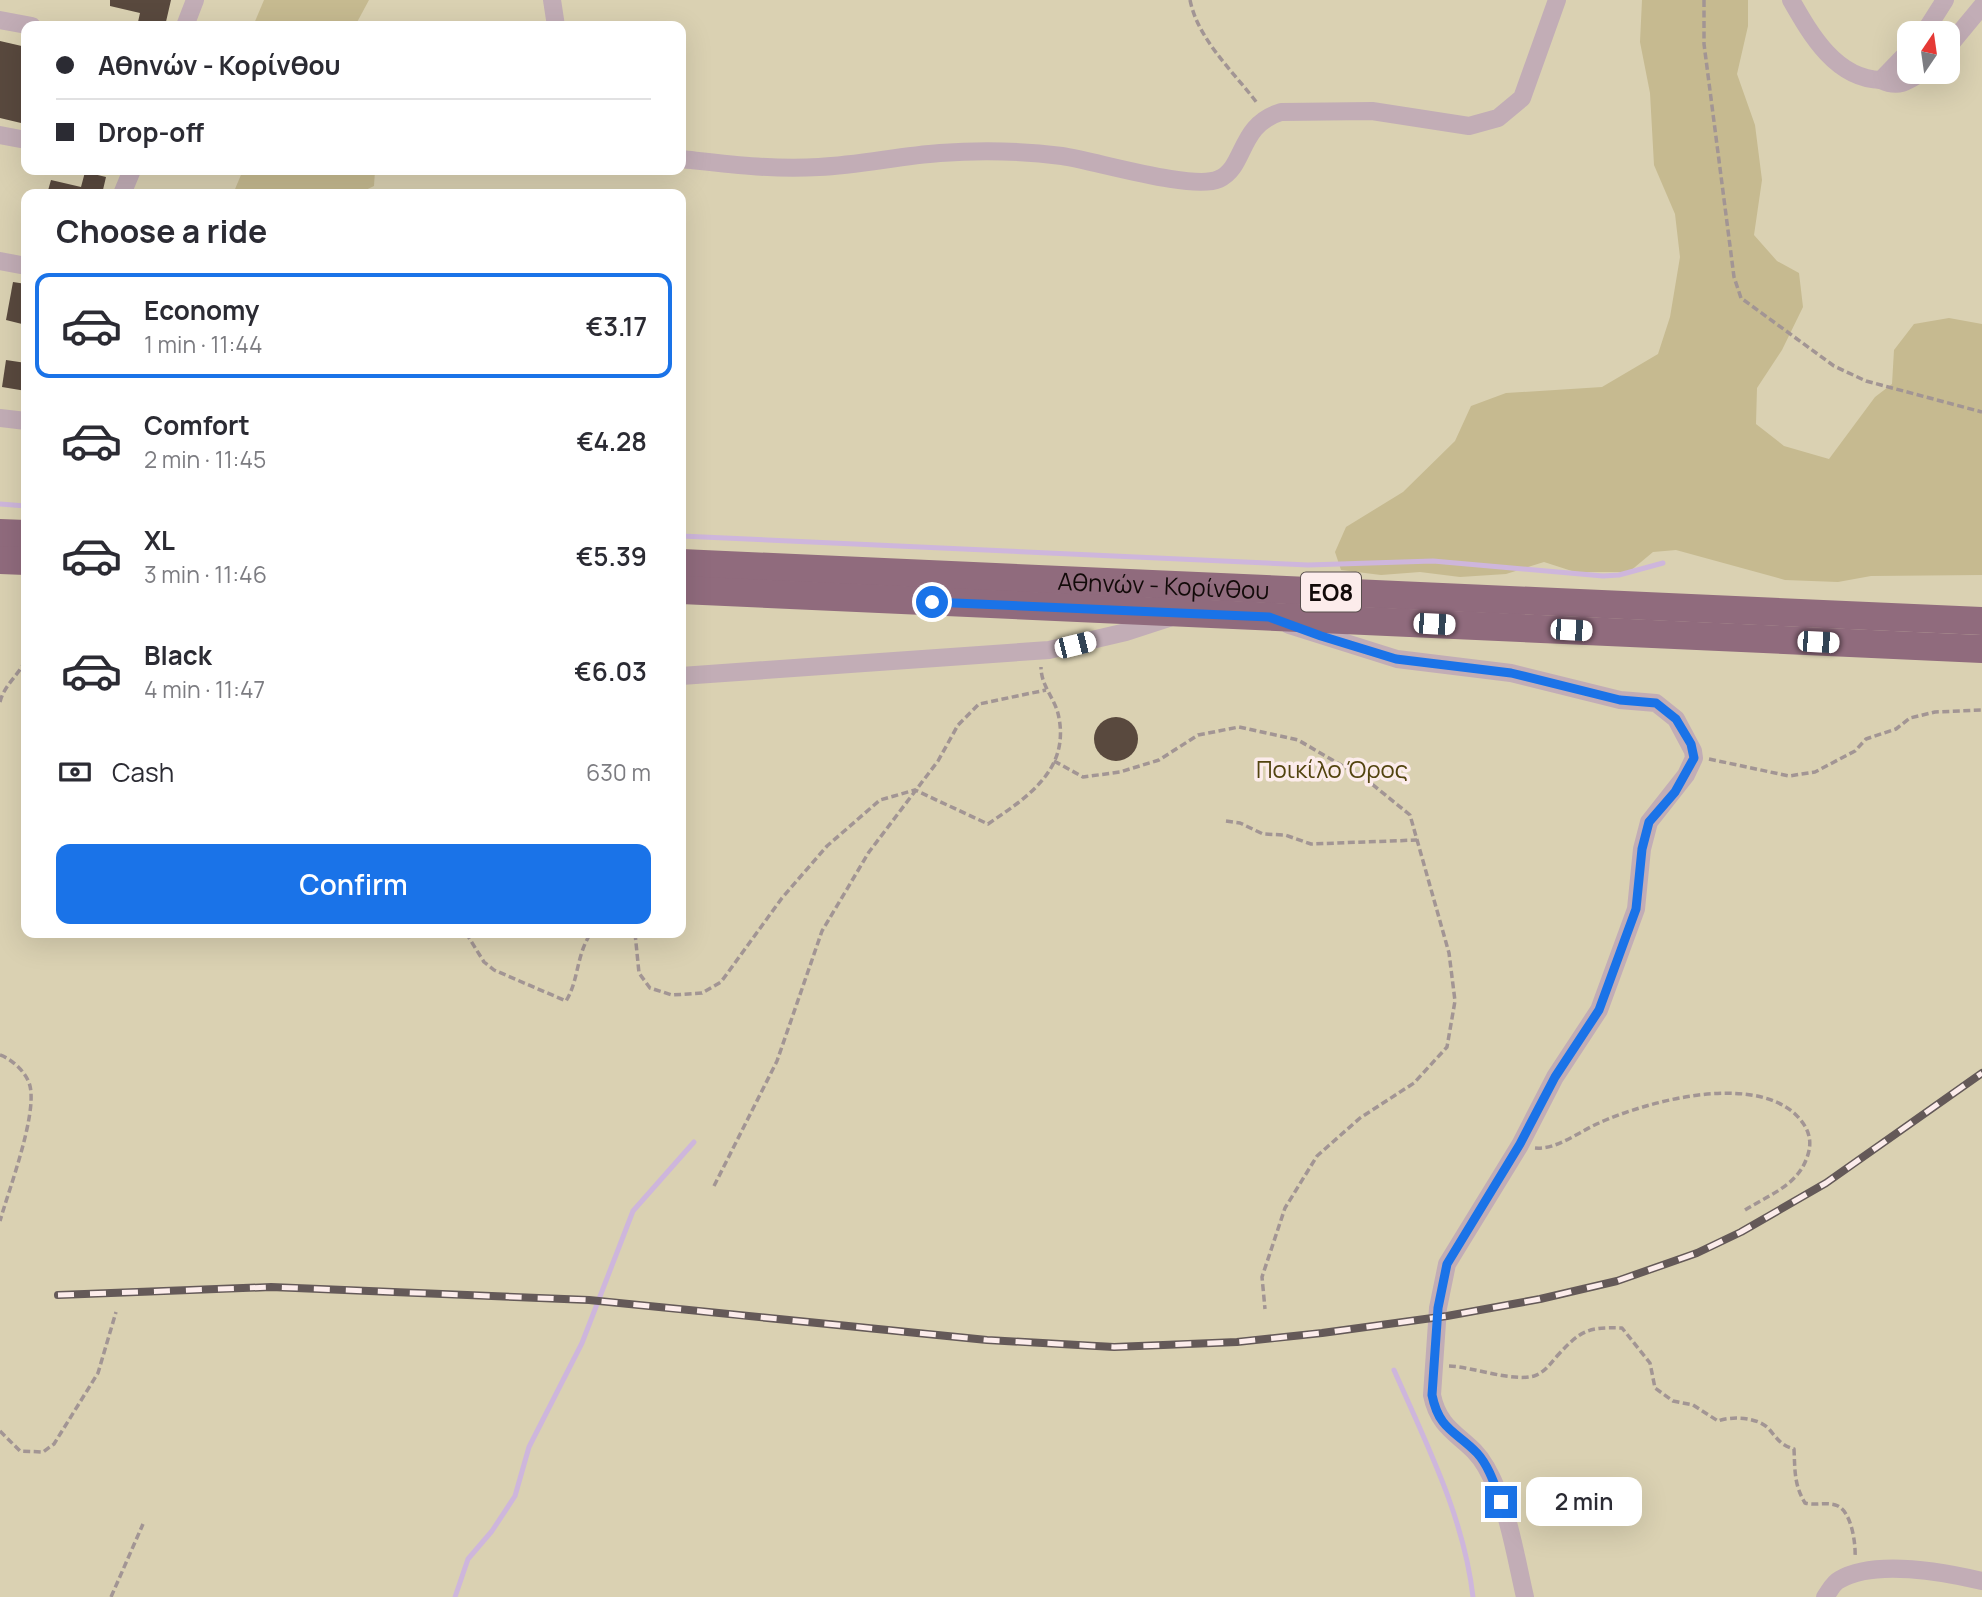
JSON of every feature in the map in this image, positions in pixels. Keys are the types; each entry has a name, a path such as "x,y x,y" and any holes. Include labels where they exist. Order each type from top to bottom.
{"highway":[{"path":"0,533 21,534"},
{"path":"0,560 21,561"},
{"name":"Αθηνών - Κορίνθου","path":"686,563 1982,621"},
{"name":"Αθηνών - Κορίνθου","path":"686,590 1982,649"}],"street":[{"path":"187,21 195,0"},
{"path":"552,0 555,21"},
{"path":"686,160 730,166 815,168 876,163 940,153 1035,153 1112,164 1179,181 1209,181 1226,174 1251,131 1267,116 1297,110 1347,110 1469,126 1498,118 1522,98 1557,0"},
{"path":"1791,0 1817,40 1842,67 1854,76 1881,80 1892,85 1898,84"},
{"path":"1932,21 1945,0"},
{"path":"1960,33 1982,6"},
{"path":"0,20 21,24"},
{"path":"1881,80 1897,63"},
{"path":"0,135 21,139"},
{"path":"0,261 21,265"},
{"path":"0,418 21,420"},
{"path":"686,676 1041,651 1126,632 1182,613"},
{"path":"1269,617 1396,659 1511,673 1609,698 1656,703 1676,719 1691,744 1694,758 1675,792 1649,822 1642,849 1636,909 1602,1003 1555,1077 1520,1144 1447,1264 1438,1308 1432,1395 1435,1409 1446,1428 1478,1454 1491,1476 1525,1597"},
{"path":"1825,1597 1837,1580 1858,1573 1902,1569 1982,1581"}],"path":[{"path":"1190,0 1193,13 1227,68 1267,116"},
{"path":"1704,0 1704,44 1734,277 1741,298 1834,366 1866,381 1982,412"},
{"path":"635,938 639,973 650,988 673,995 702,993 721,982 782,898 827,846 880,800 915,790 988,824 1046,780 1060,748 1059,717 1041,681 1041,651"},
{"path":"0,702 3,691 21,669"},
{"path":"714,1186 777,1061 822,930 869,852 938,761 958,725 979,704 1046,690"},
{"path":"1694,758 1722,761 1789,776 1815,772 1855,751 1866,739 1896,729 1909,718 1935,712 1982,710"},
{"path":"1054,761 1083,777 1120,772 1159,760 1198,735 1239,727 1298,740 1367,780 1410,815 1450,953 1455,1001 1447,1046 1414,1083 1360,1118 1317,1156 1285,1208 1262,1277 1265,1309"},
{"path":"1226,821 1240,823 1263,834 1285,835 1311,844 1417,840"},
{"path":"469,938 484,962 494,970 566,1001 575,986 577,962 589,938"},
{"path":"0,1055 10,1058 30,1084 30,1104 19,1157 0,1220"},
{"path":"1520,1144 1540,1149 1554,1146 1616,1115 1683,1099 1732,1093 1773,1100 1804,1122 1811,1138 1810,1149 1806,1162 1791,1182 1745,1210"},
{"path":"0,1431 20,1451 43,1452 54,1444 99,1373 116,1312"},
{"path":"1434,1365 1531,1377 1550,1366 1580,1332 1622,1328 1650,1363 1656,1388 1662,1394 1673,1401 1693,1405 1718,1421 1731,1416 1766,1425 1782,1446 1794,1449 1796,1487 1805,1503 1830,1504 1843,1510 1856,1538 1854,1562 1858,1573"},
{"path":"111,1597 143,1524"}],"green space":[{"name":"Ποικίλο Όρος","path":"0,0 1982,0 1982,1597 0,1597"}],"shaded area":[{"path":"264,0 369,0 358,21 255,21"},
{"path":"1642,0 1748,0 1748,26 1737,74 1755,125 1762,180 1754,235 1777,261 1799,273 1803,307 1782,350 1757,388 1756,424 1784,446 1829,459 1875,397 1892,384 1894,350 1914,324 1949,318 1982,324 1982,575 1871,576 1838,582 1785,580 1676,550 1653,552 1629,572 1575,572 1544,562 1506,574 1460,577 1420,572 1381,575 1341,570 1335,552 1346,527 1403,492 1455,441 1471,406 1506,393 1602,387 1658,354 1670,317 1680,257 1675,214 1654,165 1650,93 1640,42"},
{"path":"241,175 375,175 374,186 368,189 235,189"}],"building":[{"path":"110,0 171,0 166,21 138,21 140,13 110,6"},
{"path":"0,41 21,46 21,123 0,118"},
{"path":"84,175 106,177 103,189 48,189 51,180 81,187"},
{"path":"13,282 21,283 21,324 6,320"},
{"path":"6,360 21,362 21,390 2,387"},
{"path":"1116,717 1132,723 1138,739 1132,755 1116,761 1100,755 1094,739 1100,723"}],"waterway":[{"path":"0,504 21,506"},
{"path":"686,536 1308,565 1433,561 1603,576 1619,575 1663,563"},
{"path":"455,1597 468,1559 492,1531 515,1496 529,1447 582,1343 633,1211 694,1142"},
{"path":"1394,1370 1431,1453 1452,1509 1468,1567 1473,1597"}],"railway":[{"path":"58,1295 271,1287 589,1300 987,1340 1114,1347 1237,1342 1322,1333 1447,1316 1540,1299 1617,1281 1697,1253 1741,1232 1826,1183 1982,1073"}],"route":[{"path":"932,602 1269,617 1359,649 1396,659 1511,673 1561,684 1586,693 1620,700 1656,703 1676,719 1691,744 1694,758 1675,792 1649,822 1642,849 1639,893 1632,926 1606,996 1555,1077 1501,1176 1466,1228 1443,1276 1432,1395 1435,1409 1446,1428 1478,1454 1501,1502"}]}
